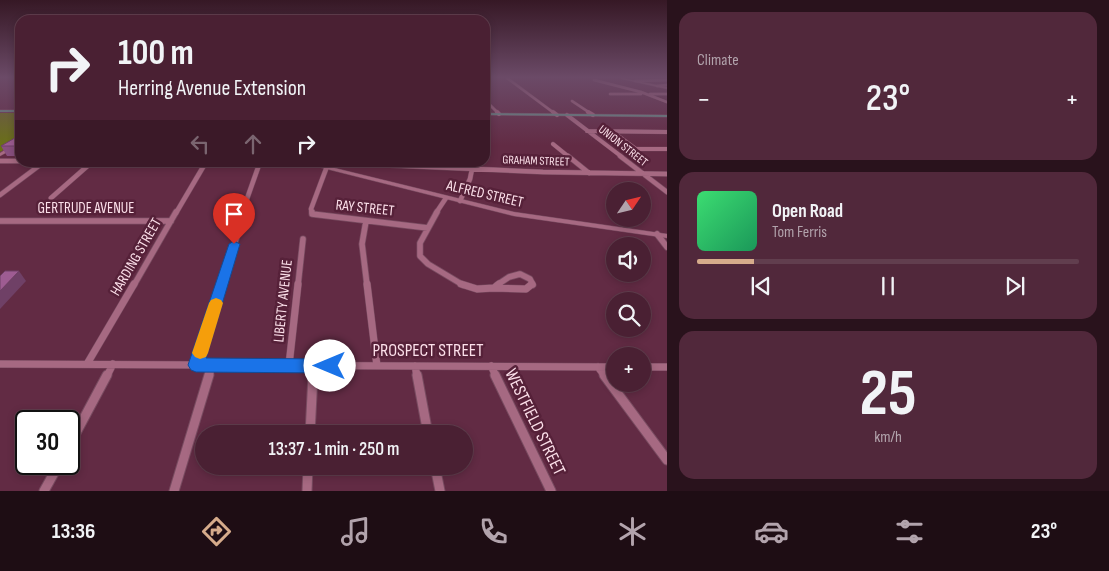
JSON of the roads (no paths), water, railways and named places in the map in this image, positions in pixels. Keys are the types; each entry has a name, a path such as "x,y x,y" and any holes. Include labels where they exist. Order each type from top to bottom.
{"main road":[{"path":"0,111 15,111"},
{"path":"490,114 666,116"},
{"name":"ALFRED STREET","path":"319,167 528,216 666,236"}],"street":[{"path":"538,101 557,115"},
{"path":"572,101 593,115"},
{"path":"490,105 499,114"},
{"name":"UNION STREET","path":"567,115 666,192"},
{"path":"587,131 666,132"},
{"path":"613,132 636,149 666,149"},
{"path":"553,144 589,173"},
{"path":"0,154 15,145"},
{"path":"0,162 15,161"},
{"path":"0,195 37,167"},
{"path":"51,198 86,167"},
{"name":"HARDING STREET","path":"87,364 203,167"},
{"path":"242,214 258,167"},
{"name":"GRAHAM STREET","path":"436,167 666,174"},
{"name":"RAY STREET","path":"326,169 310,210 311,213 428,228"},
{"path":"460,201 470,179 472,169"},
{"path":"446,198 419,246 419,253 423,260 465,286 477,289 526,289 533,285 528,278 515,275 506,277 494,288"},
{"name":"GERTRUDE AVENUE","path":"0,221 171,221"},
{"path":"366,221 362,244 377,366"},
{"path":"657,234 666,247"},
{"path":"196,365 237,236"},
{"name":"LIBERTY AVENUE","path":"289,366 303,240"},
{"name":"PROSPECT STREET","path":"0,364 606,367"},
{"path":"80,426 113,364"},
{"path":"174,491 212,365"},
{"path":"311,425 314,366"},
{"path":"415,366 426,425"},
{"name":"WESTFIELD STREET","path":"491,366 551,491"},
{"path":"598,367 666,460"},
{"path":"651,367 666,367"},
{"path":"44,491 53,475"},
{"path":"307,491 308,475"},
{"path":"437,475 440,491"}]}
